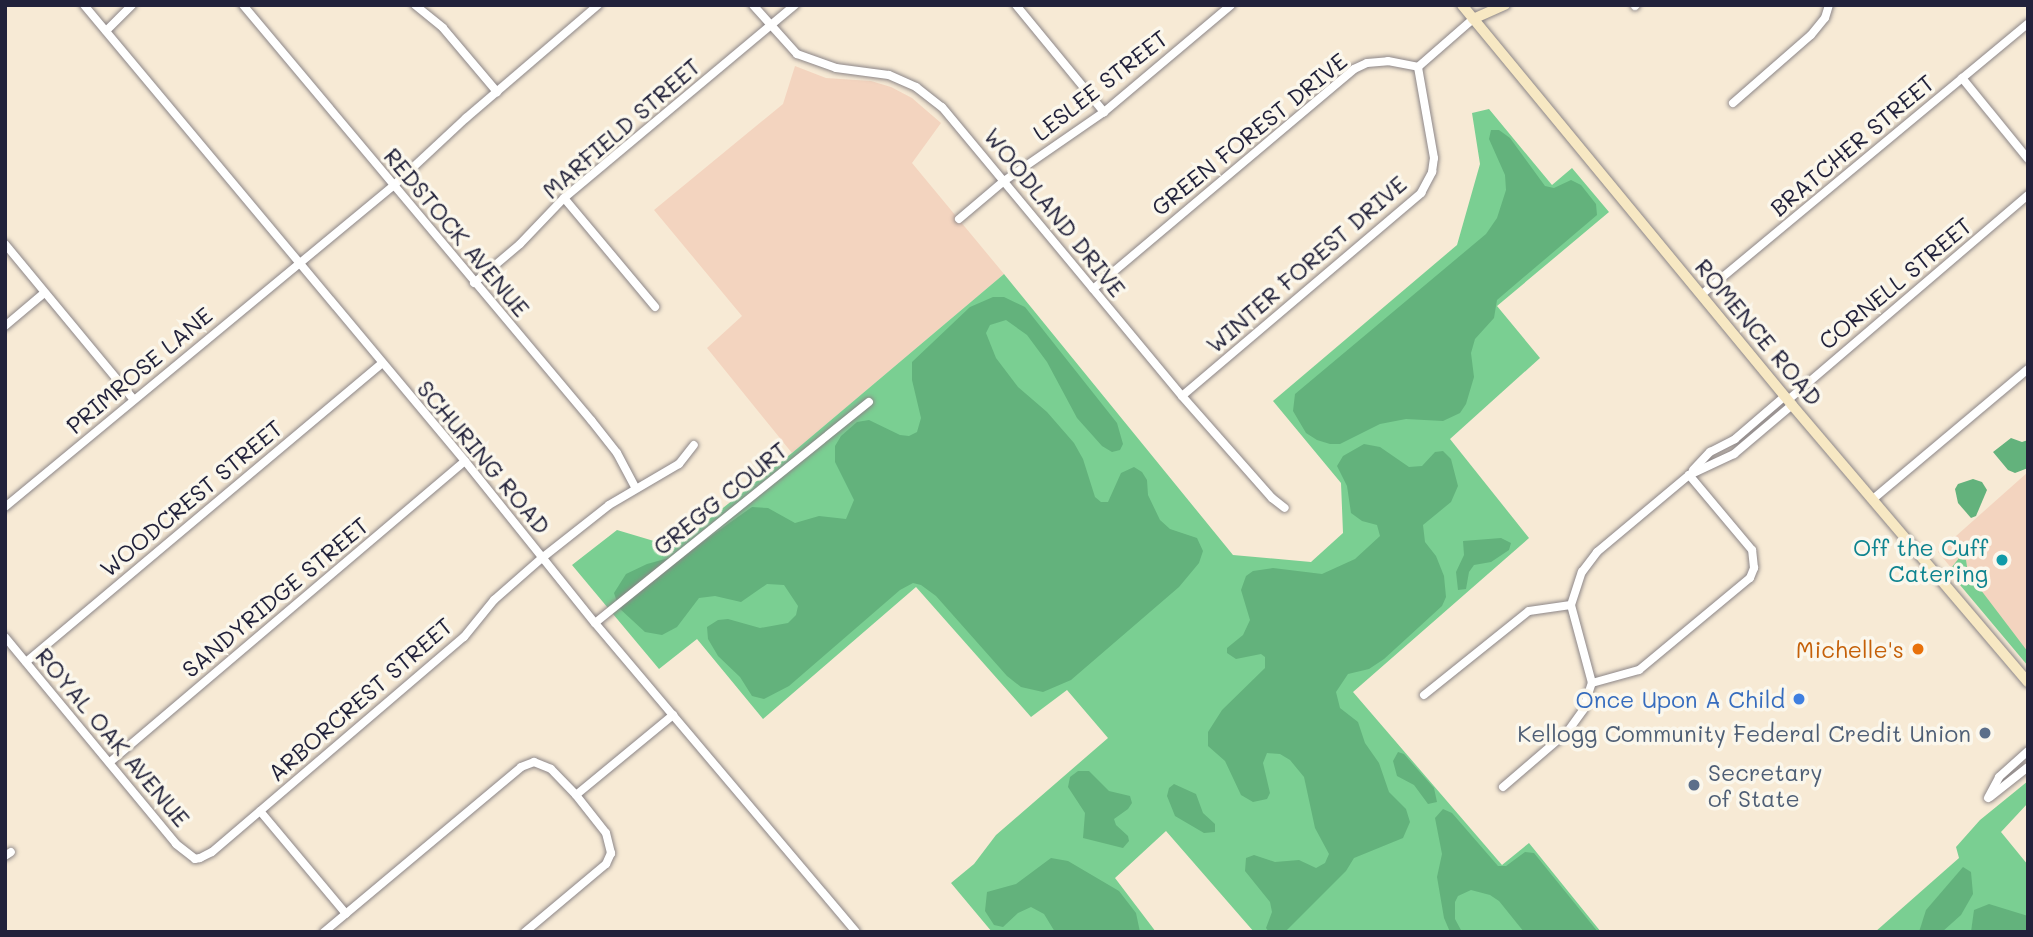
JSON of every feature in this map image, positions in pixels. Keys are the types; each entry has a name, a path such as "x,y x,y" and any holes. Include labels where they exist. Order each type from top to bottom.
{"street":[{"name":"SCHURING ROAD","path":"85,5 297,264 465,461 595,623 852,930"},
{"path":"106,31 132,5"},
{"name":"REDSTOCK AVENUE","path":"243,5 604,436 617,453 635,487"},
{"path":"415,5 443,28 496,92"},
{"name":"PRIMROSE LANE","path":"5,507 393,186 496,92 598,5"},
{"name":"WOODLAND DRIVE","path":"753,5 797,54 836,68 889,75 916,87 956,121 1182,396 1272,498 1286,508"},
{"name":"MARFIELD STREET","path":"474,283 520,244 564,198 796,5"},
{"path":"1016,5 1104,112"},
{"name":"LESLEE STREET","path":"959,219 1004,181 1104,112 1231,5"},
{"name":"ROMENCE ROAD","path":"1462,5 1788,400 2028,682"},
{"path":"1418,67 1473,19 1482,5"},
{"path":"1473,19 1505,5"},
{"path":"1732,103 1811,36 1825,18 1829,5"},
{"name":"BRATCHER STREET","path":"1701,295 2028,24"},
{"name":"GREEN FOREST DRIVE","path":"1093,289 1354,69 1367,63 1388,61 1418,67"},
{"name":"WINTER FOREST DRIVE","path":"1182,396 1421,193 1432,172 1434,158 1418,67"},
{"path":"1962,78 2028,159"},
{"name":"CORNELL STREET","path":"1572,605 1582,572 1597,552 1689,475 1734,454 1788,400 2028,195"},
{"path":"564,198 656,307"},
{"path":"5,244 133,399"},
{"path":"5,326 44,293"},
{"name":"WOODCREST STREET","path":"26,662 380,364"},
{"path":"1873,499 2028,369"},
{"name":"GREGG COURT","path":"595,623 869,402"},
{"name":"ARBORCREST STREET","path":"195,859 212,852 464,637 494,600 542,558 635,487 679,464 694,445"},
{"name":"SANDYRIDGE STREET","path":"110,762 465,461"},
{"path":"1592,682 1617,678 1639,670 1750,578 1754,568 1752,550 1689,475"},
{"path":"1423,695 1530,611 1572,605 1592,682 1583,710 1568,731 1503,787"},
{"name":"ROYAL OAK AVENUE","path":"5,637 177,844 195,859"},
{"path":"576,795 673,715"},
{"path":"2028,751 1999,776 1988,798 2028,767"},
{"path":"324,932 527,763 545,765 576,795 606,833 611,853 606,864 525,932"},
{"path":"260,811 346,914"}],"shaded area":[{"path":"795,66 826,78 871,81 891,87 912,98 941,123 912,163 1004,274 792,453 707,348 742,316 654,210 783,104"},
{"path":"2028,472 2028,660 1938,552"}],"green space":[{"path":"1489,109 1552,185 1572,168 1609,212 1497,306 1540,358 1450,439 1529,538 1353,692 1502,865 1529,843 1601,932 1254,932 1166,831 1115,878 1156,932 992,932 951,883 974,864 996,835 1108,738 1067,690 1031,717 916,587 763,719 697,639 659,669 572,565 617,530 674,547 792,453 1004,274 1233,555 1311,562 1343,533 1341,483 1273,401 1457,245 1480,164 1472,113"},
{"path":"1491,130 1499,130 1510,138 1545,186 1554,188 1571,180 1581,185 1596,204 1597,215 1497,300 1494,318 1475,339 1471,353 1474,377 1466,404 1460,413 1443,421 1406,419 1380,424 1340,444 1317,440 1306,433 1293,411 1295,394 1486,234 1497,218 1506,190 1505,175 1489,139"},
{"path":"993,297 1004,297 1025,307 1117,423 1123,444 1120,450 1112,452 1102,446 1077,418 1047,362 1027,335 1006,320 990,325 986,333 996,358 1018,387 1047,412 1074,443 1083,459 1095,497 1101,502 1108,502 1121,473 1134,467 1142,472 1147,480 1148,495 1160,520 1170,529 1197,538 1203,551 1199,563 1179,587 1071,680 1043,692 1021,687 1007,676 936,596 921,585 913,583 900,590 789,686 764,699 752,696 740,677 718,656 708,639 707,627 718,620 728,619 760,628 788,623 796,615 798,606 784,585 767,584 741,602 715,596 699,598 677,627 662,635 645,632 619,608 614,593 626,574 647,564 687,553 752,507 768,508 795,523 819,516 846,519 854,500 835,462 835,446 841,436 857,422 869,420 900,435 909,436 917,432 921,418 912,380 912,362 970,307"},
{"path":"2011,438 2022,442 2028,440 2028,468 2015,473 2008,470 1993,452"},
{"path":"1364,444 1380,447 1409,467 1422,466 1435,452 1443,451 1451,459 1458,486 1451,502 1423,525 1425,542 1436,556 1444,576 1446,597 1442,606 1384,659 1369,669 1348,674 1336,692 1340,708 1358,722 1365,743 1379,763 1389,792 1406,809 1410,822 1403,838 1354,858 1346,871 1287,930 1269,932 1266,928 1272,912 1270,902 1245,871 1246,858 1254,855 1275,862 1299,860 1316,868 1325,863 1329,854 1315,828 1304,777 1290,760 1280,754 1267,753 1263,763 1270,793 1267,799 1253,802 1241,795 1225,761 1208,746 1208,732 1222,710 1265,668 1265,657 1261,654 1236,659 1227,653 1227,648 1243,635 1250,620 1241,590 1246,576 1253,571 1273,568 1322,574 1355,559 1380,536 1377,525 1362,521 1351,513 1347,486 1337,466 1343,456"},
{"path":"1973,479 1982,482 1987,490 1976,516 1971,518 1958,503 1955,489 1958,484"},
{"path":"1501,538 1511,543 1509,550 1491,562 1474,565 1469,572 1466,589 1458,590 1456,572 1464,555 1463,541"},
{"path":"1959,558 1966,560 1968,573 2028,652 2028,666 1960,585 1952,567"},
{"path":"1398,752 1404,754 1434,788 1437,802 1428,804 1414,785 1397,776 1393,761"},
{"path":"1078,771 1089,771 1109,791 1130,796 1132,803 1128,809 1114,819 1116,825 1128,836 1129,841 1123,848 1083,838 1085,813 1068,787 1070,777"},
{"path":"2028,781 2028,803 2001,832 2028,865 2028,932 1875,932 1959,858 1956,847 1980,820"},
{"path":"1174,784 1196,794 1203,813 1215,824 1215,832 1204,833 1175,816 1167,796 1169,788"},
{"path":"1443,809 1452,813 1498,866 1506,866 1525,852 1534,853 1598,932 1524,932 1499,901 1490,895 1471,890 1458,896 1455,902 1455,919 1462,932 1450,932 1444,918 1437,877 1442,854 1435,818"},
{"path":"1051,858 1068,861 1119,891 1136,913 1140,932 1055,932 1044,914 1031,907 1018,913 1003,927 994,925 985,911 987,892 1016,884"},
{"path":"1963,867 1971,872 1973,894 1961,915 1942,932 1919,932 1926,910"},
{"path":"1989,904 2028,916 2028,932 1971,932 1974,910"}],"place":[{"name":"Off the Cuff Catering","path":"2002,560"},
{"name":"Michelle's","path":"1918,649"},
{"name":"Once Upon A Child","path":"1799,699"},
{"name":"Kellogg Community Federal Credit Union","path":"1985,733"},
{"name":"Secretary of State","path":"1694,785"}]}
